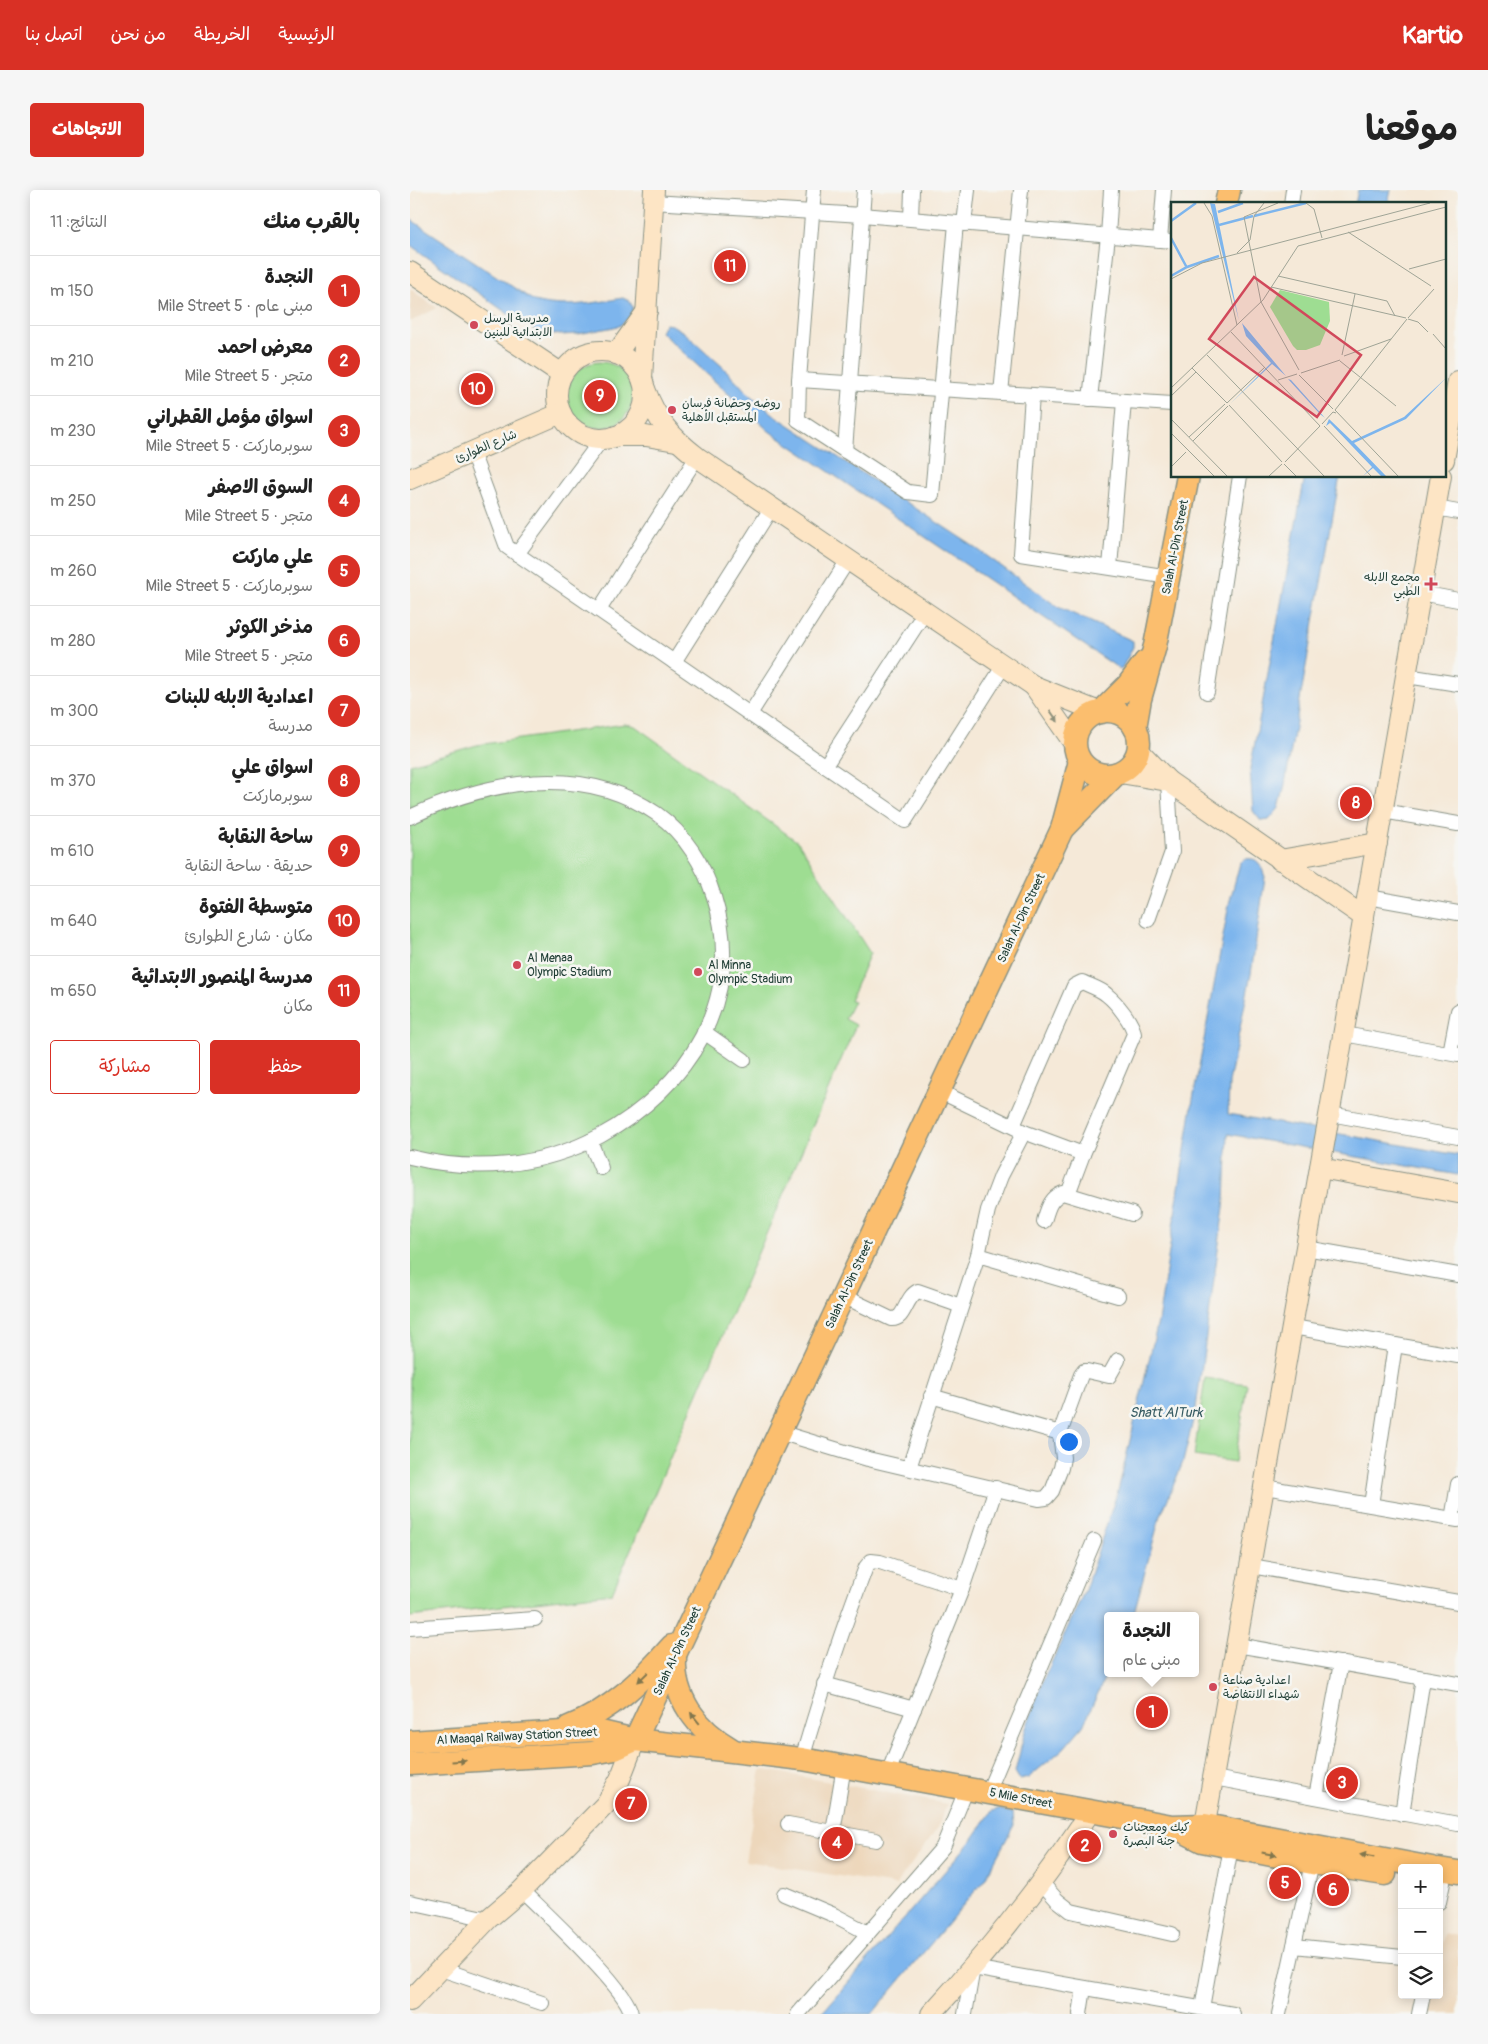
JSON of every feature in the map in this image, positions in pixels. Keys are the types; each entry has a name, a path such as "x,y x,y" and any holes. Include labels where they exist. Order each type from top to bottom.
{"main road":[{"name":"Salah Al-Din Street","path":"1135,728 1140,699 1155,646 1188,478"},
{"name":"Salah Al-Din Street","path":"1099,712 1138,672 1155,646"},
{"path":"1109,711 1128,719 1135,728 1139,742 1138,750 1128,767 1118,773 1106,775 1096,773 1087,768 1077,753 1076,734 1080,724 1088,716 1109,711"},
{"name":"Salah Al-Din Street","path":"636,1740 1062,828 1077,753"},
{"name":"Salah Al-Din Street","path":"1062,828 1118,773"},
{"path":"555,1732 590,1718 616,1701 648,1672 688,1628"},
{"path":"675,1654 674,1672 676,1684 687,1709 717,1741 732,1750"},
{"name":"Al Maaqal Railway Station Street","path":"410,1742 592,1730 636,1740"},
{"name":"5 Mile Street","path":"636,1740 802,1759 888,1773 1204,1833"},
{"name":"Al Maaqal Railway Station Street","path":"410,1764 594,1753 615,1749 636,1740"},
{"path":"1204,1833 1231,1847 1312,1863 1398,1875"},
{"path":"1204,1833 1444,1880"}],"street":[{"path":"814,190 799,380 798,420 908,492 932,495 941,389 960,223 968,190"},
{"path":"845,451 864,190"},
{"path":"911,219 912,190"},
{"path":"1001,393 1021,190"},
{"path":"1090,398 1108,236 1111,190"},
{"path":"517,554 609,438 629,429 639,418 644,404 643,384 653,196 812,212 1166,240 1164,190"},
{"path":"410,272 562,374"},
{"path":"616,354 647,311"},
{"path":"676,441 646,436 590,438 578,432 568,424 561,413 558,387 562,374 575,360 592,352 604,351 616,354 631,364 643,384 658,417 676,441 697,457 1034,686 1099,712"},
{"path":"799,380 1171,404"},
{"path":"1446,449 1458,381"},
{"path":"1032,395 1021,554 1169,577"},
{"path":"1110,567 1124,401"},
{"name":"شارع الطوارئ","path":"410,479 561,413"},
{"path":"472,452 507,547 905,821 1004,665"},
{"path":"599,610 697,457"},
{"path":"1206,692 1240,478"},
{"path":"1204,1833 1442,478"},
{"path":"674,662 772,507"},
{"path":"1436,508 1458,512"},
{"path":"750,714 848,560"},
{"path":"1421,593 1458,600"},
{"path":"825,766 925,612"},
{"path":"1406,676 1458,684"},
{"path":"1034,686 1077,753"},
{"path":"1138,750 1168,781 1364,917"},
{"path":"1118,773 1168,781"},
{"path":"1148,920 1172,852 1168,781"},
{"path":"410,817 431,807 479,790 506,784 532,782 585,785 638,802 659,815 679,834 696,856 709,881 722,929 724,955 721,983 704,1032 674,1079 633,1116 590,1141 533,1161 508,1164 456,1165 410,1157"},
{"path":"1383,811 1458,824"},
{"path":"1280,860 1377,843"},
{"path":"1368,897 1458,913"},
{"path":"909,1468 978,1255 988,1210 1000,1176 1074,986 1082,982 1107,994 1130,1022 1134,1028 1134,1034 1068,1194"},
{"path":"1344,1034 1454,1054 1458,1011"},
{"path":"704,1032 744,1060"},
{"path":"939,1091 1018,1129 1083,1154"},
{"path":"1330,1114 1458,1137"},
{"path":"590,1141 601,1168"},
{"path":"1320,1168 1458,1193"},
{"path":"1044,1221 1050,1203 1056,1196 1063,1193 1132,1214"},
{"path":"1306,1248 1458,1275"},
{"path":"978,1255 1118,1296"},
{"path":"843,1296 890,1319 896,1320 901,1317 908,1299 918,1291 961,1306"},
{"path":"1292,1327 1458,1356"},
{"path":"1371,1505 1395,1345"},
{"path":"779,1432 868,1459 1039,1499 1046,1498 1052,1490 1061,1468 1063,1458 1060,1433 1081,1375 1087,1371 1109,1376 1118,1360"},
{"path":"931,1396 1060,1433"},
{"path":"1264,1487 1455,1519 1458,1484"},
{"path":"888,1773 962,1589 996,1488"},
{"path":"798,2014 943,1847 978,1790 1094,1540"},
{"path":"802,1759 824,1684 862,1576 871,1561 880,1562 962,1589"},
{"path":"1251,1566 1458,1602"},
{"path":"410,1628 535,1618"},
{"path":"1237,1645 1458,1684"},
{"path":"1316,1797 1341,1663"},
{"path":"1402,1814 1423,1678"},
{"path":"824,1684 914,1709"},
{"path":"410,2001 488,1919 522,1890 606,1804 620,1779 636,1740"},
{"path":"833,1832 844,1766"},
{"path":"1214,1778 1458,1824"},
{"path":"931,2014 973,1968 1041,1882 1090,1812"},
{"path":"788,1824 876,1840"},
{"path":"1202,2008 1231,1847"},
{"path":"1279,2014 1312,1863"},
{"path":"1041,1882 1057,1900 1071,1911 1172,1934"},
{"path":"522,1890 612,1982 630,2008 631,2014"},
{"path":"784,1894 834,1915 868,1933"},
{"path":"410,1902 488,1919"},
{"path":"1294,1946 1398,1957"},
{"path":"973,1968 1084,1988 1170,2008 1202,2008 1233,2014"},
{"path":"965,2014 973,1968"},
{"path":"441,1969 542,2003"},
{"path":"1080,2014 1084,1988"},
{"path":"1419,2014 1421,1999"}],"shaded area":[{"path":"410,289 437,308 410,322"},
{"path":"761,1769 947,1804 939,1826 896,1885 745,1861"},
{"path":"1444,1933 1458,1936 1458,2014 1431,2014 1433,1999 1443,1999"}],"green space":[{"path":"594,362 606,362 618,367 628,377 633,389 631,408 618,423 606,428 594,428 582,423 572,413 567,401 567,389 572,377 582,367"},
{"path":"625,724 635,726 798,842 870,953 850,1000 854,1001 845,1019 856,1025 612,1593 410,1617 410,764 477,745"},
{"path":"1205,1378 1247,1384 1235,1462 1194,1456"}],"water":[{"path":"1358,190 1391,190 1388,202 1355,202"},
{"path":"410,219 534,301 567,305 623,298 629,301 633,307 631,313 619,326 578,334 560,335 538,332 511,316 410,245"},
{"path":"665,324 672,325 685,333 746,391 777,417 973,546 1058,607 1133,641 1133,647 1121,670 769,431 661,332"},
{"path":"1305,478 1340,478 1284,789 1279,808 1269,820 1261,821 1253,811 1250,769"},
{"name":"Shatt AlTurk","path":"1246,859 1254,859 1261,866 1265,877 1251,974 1229,1082 1228,1114 1458,1155 1458,1175 1228,1134 1225,1200 1196,1408 1183,1462 1159,1520 1134,1612 1104,1612 1105,1677 1083,1726 1063,1749 1028,1778 1020,1780 1015,1772 1025,1731 1043,1681 1085,1590 1119,1487 1158,1322 1193,1099 1229,904 1240,863"},
{"path":"999,1809 1013,1813 1014,1825 985,1879 872,2014 821,2014 972,1840 992,1811"}],"place":[{"name":"مدرسة المنصور الابتدائية","path":"730,266"},
{"name":"مدرسة الرسل الابتدائية للبنين","path":"474,325"},
{"name":"متوسطة الفتوة","path":"477,389"},
{"name":"ساحة النقابة","path":"600,396"},
{"name":"روضه وحضانة فرسان المستقبل الأهلية","path":"672,410"},
{"name":"مجمع الابله الطبي","path":"1431,584"},
{"name":"اسواق علي","path":"1356,803"},
{"name":"Al Menaa Olympic Stadium","path":"517,965"},
{"name":"Al Minna Olympic Stadium","path":"698,972"},
{"name":"اعدادية صناعة شهداء الانتفاضة","path":"1213,1687"},
{"name":"النجدة","path":"1152,1712"},
{"name":"اسواق مؤمل القطراني","path":"1342,1783"},
{"name":"اعدادية الابله للبنات","path":"631,1804"},
{"name":"كيك ومعجنات جنة البصرة","path":"1113,1834"},
{"name":"السوق الاصفر","path":"837,1843"},
{"name":"معرض احمد","path":"1085,1846"},
{"name":"علي ماركت","path":"1285,1883"},
{"name":"مذخر الكوثر","path":"1333,1890"}]}
